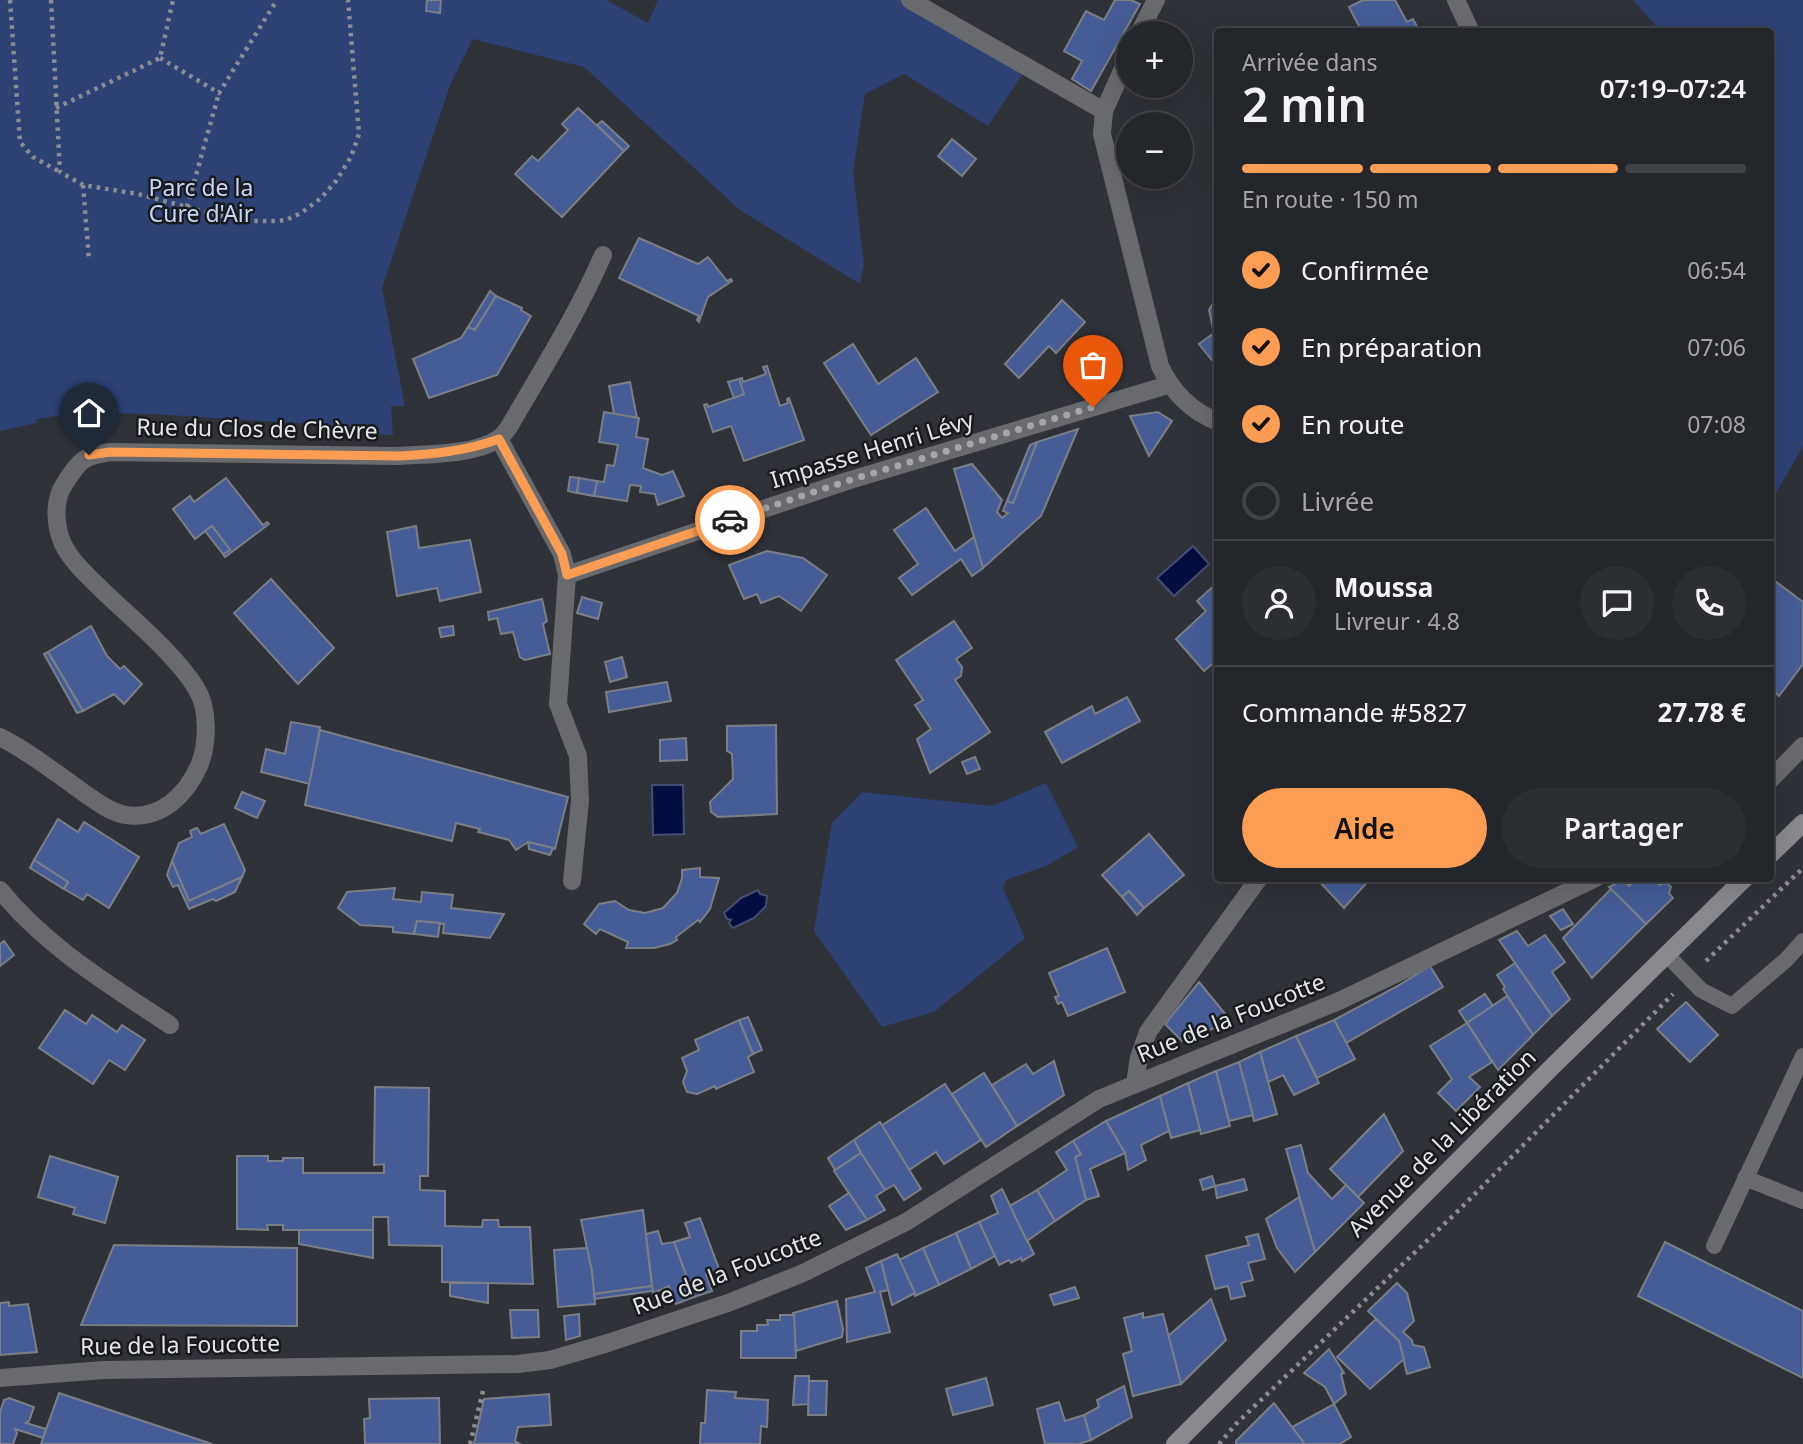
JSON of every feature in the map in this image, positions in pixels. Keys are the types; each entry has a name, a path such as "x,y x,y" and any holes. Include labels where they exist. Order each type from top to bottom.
{"main road":[{"path":"1774,850 1803,823"},
{"name":"Avenue de la Libération","path":"1175,1444 1741,882"}],"street":[{"path":"910,0 1104,111"},
{"path":"1145,21 1156,0"},
{"path":"1456,0 1469,28"},
{"path":"1116,84 1104,111 1102,134 1160,366 1168,385 1203,416 1214,420"},
{"path":"572,881 580,800 578,756 558,704 567,575 562,554 499,439 509,427 559,342 587,292 603,255"},
{"name":"Impasse Henri Lévy","path":"567,575 847,481 1168,385"},
{"name":"Rue du Clos de Chèvre","path":"0,737 103,806 124,815 148,815 167,807 183,795 201,762 205,740 204,712 198,691 185,672 87,575 64,545 57,522 57,503 62,488 76,467 89,455 124,452 400,456 446,453 499,439"},
{"path":"1774,776 1803,746"},
{"path":"1135,1083 1139,1057 1148,1032 1256,882"},
{"name":"Rue de la Foucotte","path":"0,1378 104,1370 539,1362 575,1354 728,1303 801,1274 906,1222 1054,1125 1099,1099 1339,1001 1588,882"},
{"path":"0,890 15,909 54,944 95,976 170,1025"}],"lane":[{"path":"1666,954 1701,990 1731,1006 1786,960 1803,941"},
{"path":"1714,1247 1803,1056"},
{"path":"1745,1178 1803,1201"}],"path":[{"path":"10,0 20,142 33,157 83,185 138,194 216,215 253,221 286,220 320,199 336,181 351,157 359,134 348,0"},
{"path":"51,0 60,172"},
{"path":"160,58 173,0"},
{"path":"187,208 219,93 277,0"},
{"path":"56,108 160,58"},
{"path":"160,58 219,93"},
{"path":"83,185 89,260"},
{"path":"1219,1444 1236,1424 1459,1210 1689,978 1803,868"},
{"path":"470,1444 489,1364"}],"green space":[{"name":"Parc de la Cure d'Air","path":"0,0 606,0 648,23 658,0 901,0 1022,75 988,126 904,74 865,94 853,172 864,264 860,284 740,210 584,67 473,39 450,85 382,288 405,406 391,406 393,435 374,434 373,428 153,414 78,413 36,419 37,423 0,431"},
{"path":"1633,0 1803,0 1803,446 1774,497 1774,28 1654,28 1655,25"},
{"path":"1046,783 1078,847 1046,866 1006,880 1003,888 1025,938 934,1012 882,1027 814,931 832,823 862,792 992,806"}],"shaded area":[{"path":"1193,546 1209,564 1174,596 1157,578"},
{"path":"652,785 683,785 684,834 653,835"},
{"path":"758,890 760,894 767,896 766,906 754,918 733,928 729,923 731,920 727,919 724,913 741,898"}],"building":[{"path":"427,0 441,0 440,13 426,11"},
{"path":"1115,0 1131,0 1140,4 1130,21 1116,21 1116,47 1091,91 1072,79 1082,61 1064,51 1086,11 1104,20"},
{"path":"1363,0 1395,0 1407,22 1413,19 1418,28 1360,28 1349,7"},
{"path":"578,108 624,151 562,217 515,174 532,156 538,161 568,130 562,124"},
{"path":"602,121 629,146 624,151 597,125"},
{"path":"952,139 976,159 962,176 938,156"},
{"path":"639,238 698,264 708,257 727,281 731,279 732,281 708,297 699,322 699,316 619,278"},
{"path":"490,291 496,296 475,330 468,327"},
{"path":"496,296 522,308 521,310 531,316 497,375 429,398 413,359 461,338 468,327 475,330"},
{"path":"1062,300 1085,322 1056,353 1049,346 1019,378 1005,364"},
{"path":"1214,302 1214,333 1209,310"},
{"path":"1214,333 1214,363 1199,344"},
{"path":"853,344 878,384 916,358 938,392 871,435 824,363"},
{"path":"767,366 780,406 788,403 789,398 804,440 744,461 731,426 713,432 704,405 707,404 708,407 744,394 739,379 742,378 743,382 766,374 763,367"},
{"path":"739,379 744,394 734,398 728,382"},
{"path":"630,382 637,418 614,414 609,386"},
{"path":"604,412 639,418 636,437 648,439 643,468 662,475 673,471 684,496 658,505 655,494 640,492 641,486 630,485 627,501 594,496 597,481 604,482 607,465 614,466 618,445 599,442"},
{"path":"1158,412 1172,421 1149,456 1130,416"},
{"path":"1078,429 1041,516 983,568 954,469 972,464 1002,500 997,512 1002,518 1008,513 1003,511 1007,501 1013,503 1037,442"},
{"path":"1037,442 1013,503 1007,501 1030,445"},
{"path":"570,477 579,478 577,493 568,491"},
{"path":"226,478 263,525 267,522 269,524 225,557 223,554 230,550 212,526 195,539 173,509 190,496 194,502"},
{"path":"579,478 597,481 594,496 577,493"},
{"path":"926,508 955,551 974,537 983,568 972,576 961,559 912,595 899,578 918,564 894,530"},
{"path":"212,526 230,550 223,554 205,531"},
{"path":"416,526 419,548 470,540 481,592 440,601 437,588 397,596 387,532"},
{"path":"767,551 803,558 827,575 801,611 779,596 761,603 757,594 744,599 729,565"},
{"path":"271,579 334,648 298,684 234,613"},
{"path":"1774,580 1803,602 1803,664 1779,696 1774,692"},
{"path":"1214,586 1214,662 1204,671 1176,639 1206,611 1197,601"},
{"path":"582,597 602,603 598,619 577,613"},
{"path":"542,599 547,621 543,624 550,654 525,660 520,657 513,632 501,634 497,618 489,620 488,612"},
{"path":"954,621 972,648 956,659 962,667 961,676 955,680 990,732 930,773 917,739 931,729 915,705 923,700 896,660"},
{"path":"91,626 107,656 120,669 124,666 142,684 124,704 114,694 83,711 48,652"},
{"path":"453,626 454,635 441,637 439,628"},
{"path":"48,652 83,711 77,713 44,654"},
{"path":"622,657 627,677 610,682 605,662"},
{"path":"667,682 671,701 609,712 606,692"},
{"path":"1127,697 1140,721 1062,763 1045,732 1092,706 1095,714"},
{"path":"291,722 320,727 310,784 261,772 266,749 285,754"},
{"path":"776,725 777,814 718,817 711,812 710,802 733,779 732,754 727,751 727,726"},
{"path":"320,730 568,797 555,849 528,842 516,850 509,840 456,823 452,841 305,805"},
{"path":"686,738 687,760 660,761 660,740"},
{"path":"975,757 980,769 967,774 962,762"},
{"path":"242,792 265,801 257,818 235,808"},
{"path":"58,819 78,832 84,822 139,857 109,908 87,894 83,900 64,889 68,882 34,860"},
{"path":"224,824 245,870 242,877 189,901 172,861 179,843 192,837 190,831 194,829 197,828 201,834"},
{"path":"1149,834 1184,875 1144,908 1129,891 1122,897 1102,875"},
{"path":"528,842 553,848 550,855 529,849"},
{"path":"34,860 68,882 64,889 30,868"},
{"path":"172,861 189,901 242,877 235,892 189,909 178,885 173,887 167,875"},
{"path":"700,868 700,877 719,878 710,909 700,922 698,920 670,944 654,948 626,948 628,942 600,929 596,934 584,924 599,904 615,901 629,910 645,913 663,908 677,893 682,870"},
{"path":"1320,882 1367,882 1344,908"},
{"path":"1619,882 1625,882 1629,886 1633,882 1656,882 1659,885 1667,883 1671,887 1669,893 1673,898 1646,924 1609,887"},
{"path":"395,888 393,899 421,902 422,892 453,895 451,908 504,914 490,938 443,933 444,924 417,921 414,934 393,932 393,927 360,925 338,908 347,892"},
{"path":"1611,889 1646,924 1592,978 1563,938"},
{"path":"1129,891 1144,908 1137,915 1122,897"},
{"path":"1563,909 1573,924 1561,930 1550,916"},
{"path":"417,921 440,923 438,937 414,934"},
{"path":"1517,931 1528,946 1545,935 1565,962 1552,972 1570,999 1552,1016 1499,940"},
{"path":"4,941 14,955 0,966 0,944"},
{"path":"1107,948 1125,992 1068,1016 1062,1002 1058,1004 1055,997 1059,996 1049,973"},
{"path":"1515,963 1552,1016 1533,1035 1497,975"},
{"path":"1430,966 1443,987 1346,1043 1334,1020"},
{"path":"1199,982 1231,1021 1182,1041 1165,1024"},
{"path":"1485,994 1493,1006 1467,1023 1459,1011"},
{"path":"1507,996 1533,1035 1498,1070 1467,1023"},
{"path":"1686,1002 1718,1035 1690,1062 1657,1029"},
{"path":"65,1010 86,1024 92,1015 117,1032 122,1025 145,1040 125,1070 109,1060 93,1084 39,1048"},
{"path":"748,1017 762,1050 753,1054 739,1020"},
{"path":"739,1020 753,1054 748,1057 754,1072 716,1089 715,1086 697,1094 687,1092 683,1082 687,1071 682,1058 699,1050 695,1040"},
{"path":"1334,1020 1355,1059 1317,1078 1296,1036"},
{"path":"1467,1023 1492,1062 1469,1077 1480,1087 1456,1111 1438,1093 1452,1079 1430,1046"},
{"path":"1296,1036 1319,1083 1294,1095 1283,1075 1268,1082 1260,1052"},
{"path":"1260,1052 1277,1114 1254,1121 1239,1062"},
{"path":"1054,1061 1064,1095 1017,1126 992,1085 1026,1064 1033,1074"},
{"path":"1239,1062 1253,1115 1229,1121 1216,1071"},
{"path":"1216,1071 1230,1126 1201,1134 1188,1083"},
{"path":"984,1073 1017,1126 986,1147 952,1094"},
{"path":"1188,1083 1200,1130 1171,1138 1160,1096"},
{"path":"945,1084 981,1140 944,1164 936,1152 909,1170 881,1126"},
{"path":"375,1087 429,1088 428,1176 420,1176 420,1190 445,1191 445,1226 482,1227 483,1220 498,1220 499,1227 530,1227 533,1284 442,1282 442,1246 389,1245 388,1217 373,1217 373,1230 283,1230 283,1225 267,1225 268,1230 237,1229 237,1156 268,1156 268,1161 303,1158 303,1173 384,1173 384,1164 374,1165"},
{"path":"1160,1096 1169,1131 1141,1145 1146,1160 1128,1170 1125,1153 1106,1121"},
{"path":"1384,1114 1403,1151 1358,1197 1330,1169"},
{"path":"1106,1121 1125,1153 1090,1169 1099,1196 1086,1200 1075,1157 1081,1154 1073,1141"},
{"path":"880,1122 921,1189 904,1200 894,1185 885,1190 855,1144 854,1140"},
{"path":"854,1140 861,1153 835,1170 828,1158"},
{"path":"1073,1141 1081,1154 1075,1157 1086,1200 1055,1221 1037,1190 1067,1170 1056,1152"},
{"path":"1301,1145 1308,1173 1332,1199 1346,1185 1364,1203 1315,1252 1286,1149"},
{"path":"861,1153 885,1190 876,1196 885,1210 867,1220 834,1171"},
{"path":"50,1156 118,1177 105,1223 73,1214 75,1208 38,1197"},
{"path":"1212,1176 1215,1186 1203,1190 1200,1180"},
{"path":"1244,1179 1247,1190 1217,1198 1215,1186"},
{"path":"1002,1189 1034,1254 1022,1261 1021,1258 1011,1263 1009,1260 999,1265 979,1222 998,1213 991,1196"},
{"path":"1037,1190 1055,1221 1027,1241 1010,1206"},
{"path":"849,1193 867,1220 846,1230 829,1206"},
{"path":"1299,1197 1315,1252 1295,1272 1277,1248 1266,1219"},
{"path":"643,1210 652,1286 594,1294 581,1220"},
{"path":"700,1218 719,1269 706,1274 712,1291 694,1297 674,1242 690,1237 685,1223"},
{"path":"979,1222 995,1256 971,1269 956,1233"},
{"path":"299,1230 373,1230 373,1258 299,1244"},
{"path":"658,1231 662,1244 674,1242 694,1297 676,1304 669,1286 653,1293 646,1234"},
{"path":"956,1233 971,1269 939,1285 923,1248"},
{"path":"1258,1234 1265,1259 1248,1263 1253,1280 1241,1283 1245,1296 1231,1299 1228,1286 1215,1289 1206,1256 1249,1245 1246,1237"},
{"path":"1665,1242 1803,1311 1803,1378 1638,1296"},
{"path":"114,1245 297,1248 297,1326 81,1325"},
{"path":"587,1248 595,1304 558,1307 554,1250"},
{"path":"923,1248 939,1285 915,1296 899,1260"},
{"path":"897,1254 915,1293 892,1305 881,1261"},
{"path":"881,1261 888,1290 880,1292 890,1332 847,1342 846,1299 875,1292 866,1268"},
{"path":"450,1283 488,1283 488,1303 450,1296"},
{"path":"1397,1283 1407,1293 1414,1321 1403,1332 1412,1340 1413,1345 1424,1347 1430,1367 1407,1374 1399,1341 1368,1311"},
{"path":"652,1286 653,1291 595,1299 594,1294"},
{"path":"1075,1287 1079,1298 1054,1305 1050,1295"},
{"path":"1211,1299 1226,1340 1181,1384 1168,1336"},
{"path":"837,1301 842,1337 796,1351 793,1313"},
{"path":"9,1302 9,1306 28,1304 37,1352 0,1355 0,1303"},
{"path":"510,1310 538,1310 539,1337 512,1338"},
{"path":"1143,1313 1143,1318 1163,1314 1181,1384 1133,1396 1123,1354 1132,1351 1124,1318"},
{"path":"579,1314 580,1336 566,1340 564,1316"},
{"path":"780,1315 794,1315 796,1358 741,1358 741,1331 757,1331 757,1325 768,1325 767,1320 780,1320"},
{"path":"1376,1319 1399,1341 1404,1359 1370,1389 1337,1357"},
{"path":"1329,1349 1344,1373 1341,1374 1346,1394 1334,1404 1325,1387 1304,1373"},
{"path":"795,1376 809,1376 809,1404 793,1405"},
{"path":"986,1378 993,1405 953,1415 946,1389"},
{"path":"809,1381 827,1381 826,1415 808,1415"},
{"path":"1124,1386 1132,1417 1091,1440 1084,1415 1099,1407 1097,1400"},
{"path":"707,1390 736,1392 735,1398 768,1400 767,1427 761,1426 760,1444 700,1444 701,1423 705,1423"},
{"path":"59,1393 212,1444 41,1444"},
{"path":"549,1394 551,1425 518,1427 515,1441 520,1444 474,1444 484,1399"},
{"path":"9,1398 34,1407 26,1423 46,1429 43,1438 15,1429 17,1433 13,1444 0,1444 0,1412 4,1400"},
{"path":"439,1398 440,1444 365,1444 364,1419 370,1418 369,1399"},
{"path":"1059,1402 1065,1421 1084,1415 1091,1440 1078,1444 1045,1444 1037,1409"},
{"path":"1274,1403 1305,1444 1236,1444 1236,1441"},
{"path":"1334,1404 1351,1437 1340,1444 1305,1444 1292,1427"}],"way so far":[{"path":"730,520 847,481 1093,407"}],"route":[{"path":"89,455 110,452 400,456 446,453 499,439 562,554 567,575 730,520"}]}
